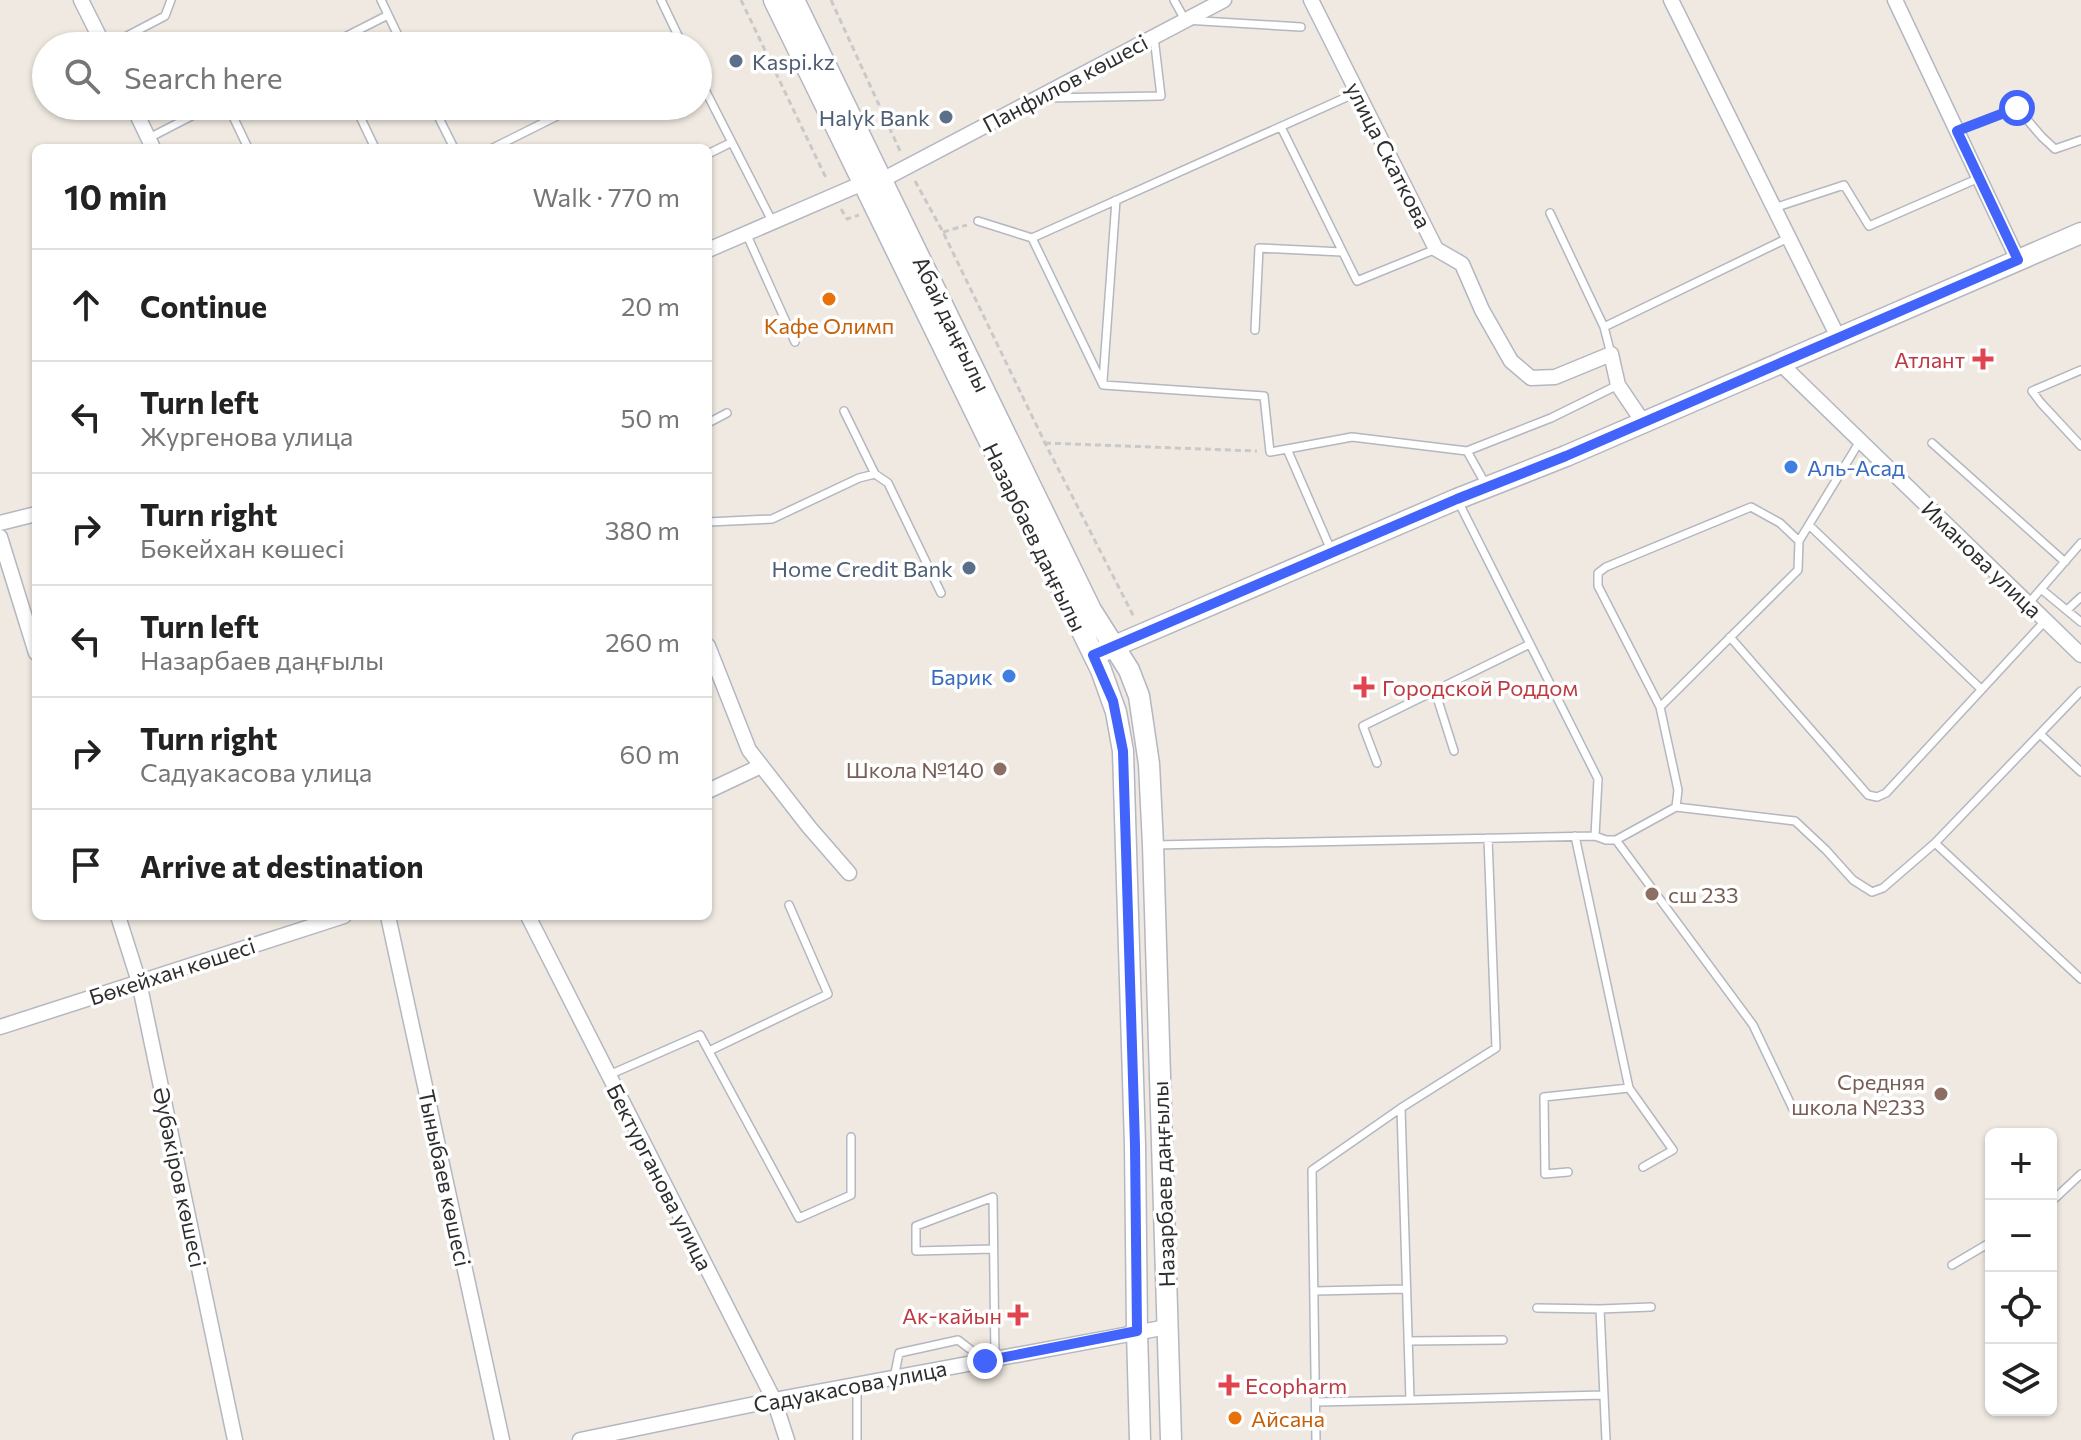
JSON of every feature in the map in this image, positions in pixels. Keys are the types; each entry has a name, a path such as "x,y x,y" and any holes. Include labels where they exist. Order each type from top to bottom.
{"main road":[{"name":"Абай даңғылы","path":"774,0 873,181 1091,610 1114,647"},
{"name":"Абай даңғылы","path":"794,0 873,181"},
{"name":"Назарбаев даңғылы","path":"873,181 876,209 1113,701 1123,751 1140,1440"},
{"path":"1093,655 1457,499 1566,456 2081,233"},
{"name":"Назарбаев даңғылы","path":"1114,647 1129,670 1139,696 1149,764 1171,1440"}],"street":[{"path":"81,0 98,32"},
{"name":"Панфилов көшесі","path":"834,194 907,166 1224,0"},
{"name":"улица Скаткова","path":"1311,0 1436,249 1462,264 1482,310 1511,361 1531,378 1555,377 1611,354"},
{"path":"1671,0 1838,337"},
{"path":"1895,0 2018,260"},
{"path":"140,120 151,143"},
{"path":"712,248 834,194"},
{"path":"1611,354 1618,385 1643,422"},
{"name":"Иманова улица","path":"1780,363 2081,655"},
{"path":"0,523 32,515"},
{"path":"0,537 32,640"},
{"path":"712,656 749,750 849,873"},
{"path":"712,789 761,766"},
{"name":"Әубәкіров көшесі","path":"119,920 139,982 235,1440"},
{"name":"Бөкейхан көшесі","path":"0,1027 332,920"},
{"name":"Тыныбаев көшесі","path":"389,920 502,1440"},
{"name":"Бектурганова улица","path":"530,920 774,1400 787,1440"},
{"name":"Садуакасова улица","path":"580,1440 774,1400 1167,1327"}],"lane":[{"path":"134,32 165,16 171,0"},
{"path":"381,0 396,32"},
{"path":"661,0 676,32"},
{"path":"1174,0 1185,20 1301,27"},
{"path":"355,32 388,15"},
{"path":"1036,99 1161,96 1154,37"},
{"path":"978,221 1032,238 1358,92"},
{"path":"712,105 772,221"},
{"path":"1957,131 2017,108 2055,149 2081,140"},
{"path":"151,143 188,120"},
{"path":"235,120 246,144"},
{"path":"362,120 373,144"},
{"path":"440,120 452,144"},
{"path":"501,144 549,120"},
{"path":"1281,127 1357,281 1436,249"},
{"path":"712,152 730,143"},
{"path":"1774,208 1844,185 1869,226 1979,178"},
{"path":"1103,385 1116,200"},
{"path":"1550,213 1604,327 1611,354"},
{"path":"746,233 795,342"},
{"path":"1032,238 1103,385"},
{"path":"1604,327 1788,238"},
{"path":"1255,330 1259,248 1342,252"},
{"path":"2081,370 2032,391 2081,446"},
{"path":"1103,385 1264,396 1270,452 1352,437 1467,451 1551,418 1618,385"},
{"path":"844,411 875,474 888,483 941,593"},
{"path":"712,421 727,413"},
{"path":"1660,707 1798,570 1799,541 1860,441"},
{"path":"1932,443 2065,562"},
{"path":"1287,449 1332,553"},
{"path":"1467,451 1487,487"},
{"path":"712,522 772,519 859,478 875,474"},
{"path":"1457,499 1598,779 1595,836"},
{"path":"1676,807 1678,790 1660,707 1598,586 1598,573 1751,507 1780,523 1799,541"},
{"path":"1809,525 1981,689"},
{"path":"2028,604 2081,543"},
{"path":"2041,589 2081,622"},
{"path":"2067,610 2081,597"},
{"path":"1730,637 1868,795 1877,797 1886,793 2045,621"},
{"path":"1377,763 1363,726 1530,644"},
{"path":"1435,691 1454,751"},
{"path":"1153,845 1575,836 1616,840 1676,807 1795,821 1853,880 1872,892 1883,888 1935,843 2081,691"},
{"path":"2040,734 2081,772"},
{"path":"1575,836 1629,1088 1673,1150 1643,1167"},
{"path":"1316,1440 1312,1170 1401,1108 1496,1048 1488,838"},
{"path":"1616,840 1753,1025 1793,1109"},
{"path":"1935,843 2081,979"},
{"path":"709,1051 828,994 789,905"},
{"path":"609,1075 700,1035 799,1218 851,1195 851,1137"},
{"path":"1568,1172 1545,1174 1544,1097 1629,1088"},
{"path":"1401,1108 1410,1400"},
{"path":"2053,1200 2081,1174"},
{"path":"990,1360 993,1249 993,1197 916,1226 916,1251 993,1249"},
{"path":"1952,1265 1985,1246"},
{"path":"1314,1291 1406,1289"},
{"path":"1537,1308 1651,1307"},
{"path":"1600,1309 1606,1440"},
{"path":"894,1378 899,1353 958,1340 990,1360"},
{"path":"1408,1341 1503,1340"},
{"path":"857,1385 857,1440"},
{"path":"1316,1402 1604,1395"}],"path":[{"path":"741,0 847,219 876,209"},
{"path":"831,0 907,166 943,232 1142,634"},
{"path":"943,232 978,221"},
{"path":"1045,443 1270,452"}],"place":[{"name":"Kaspi.kz","path":"736,61"},
{"name":"Halyk Bank","path":"946,117"},
{"name":"Кафе Олимп","path":"829,299"},
{"name":"Атлант","path":"1983,359"},
{"name":"Аль-Асад","path":"1791,467"},
{"name":"Home Credit Bank","path":"969,568"},
{"name":"Барик","path":"1009,676"},
{"name":"Городской Роддом","path":"1364,687"},
{"name":"Школа №140","path":"1000,769"},
{"name":"сш 233","path":"1652,894"},
{"name":"Средняя школа №233","path":"1941,1094"},
{"name":"Ак-кайын","path":"1018,1315"},
{"name":"Ecopharm","path":"1229,1385"},
{"name":"Айсана","path":"1235,1418"}],"route":[{"path":"985,1361 1137,1331 1135,1145 1123,751 1113,701 1093,655 1457,499 1566,456 2018,260 1957,131 2017,108"}]}
